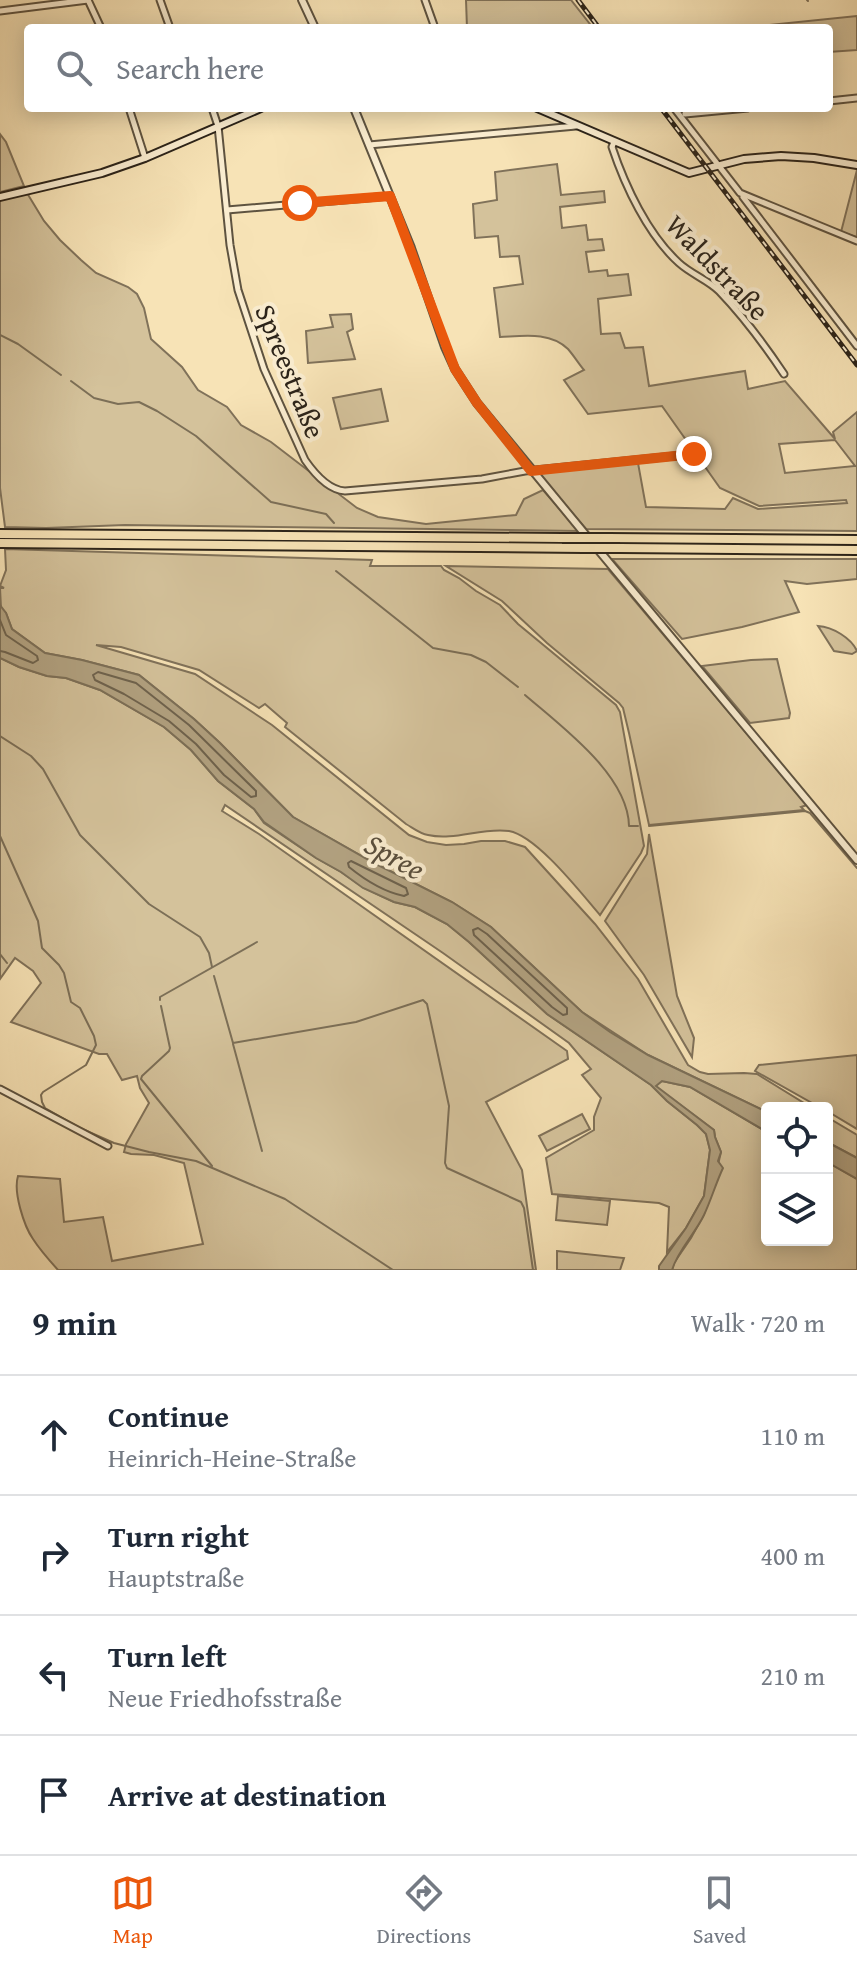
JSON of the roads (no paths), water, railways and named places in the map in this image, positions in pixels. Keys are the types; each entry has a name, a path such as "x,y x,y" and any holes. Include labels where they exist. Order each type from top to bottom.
{"highway":[{"path":"0,534 18,539 857,550"},
{"path":"0,543 18,539 857,540"}],"street":[{"path":"0,11 88,0 99,24"},
{"path":"160,0 169,24"},
{"path":"302,0 313,24"},
{"path":"425,0 434,24"},
{"path":"833,101 857,98"},
{"path":"130,112 145,158"},
{"name":"Spreestraße","path":"213,112 218,126 238,290 264,369 311,468 332,488 345,491 482,479 531,471"},
{"path":"0,197 102,173 251,112"},
{"path":"356,112 455,369 477,403 857,860"},
{"path":"546,112 689,173 744,159 781,156 857,165"},
{"path":"677,112 857,346"},
{"path":"685,114 706,112"},
{"path":"369,145 577,125"},
{"name":"Waldstraße","path":"614,142 612,147 617,162 644,219 659,240 681,265 716,287 747,320 784,374"},
{"path":"740,193 857,241"},
{"path":"227,210 390,196"},
{"path":"531,471 694,454"},
{"path":"0,1089 108,1146"}],"water":[{"path":"0,605 12,629 45,653 139,675 194,719 293,817 452,902 491,927 582,1012 610,1032 648,1055 761,1109 761,1128 690,1087 662,1081 656,1086 714,1130 721,1152 718,1161 723,1168 704,1215 672,1270 659,1270 659,1266 704,1196 710,1150 706,1134 697,1125 651,1085 547,1014 447,924 415,907 394,902 363,888 264,822 254,809 218,781 191,750 164,727 100,690 66,678 47,676 0,658"},
{"path":"833,1145 857,1158 857,1179 833,1165"}],"waterway":[{"path":"0,335 61,375"},
{"path":"71,381 94,398 118,404 139,402 157,411 196,436 271,502 326,514 334,523"},
{"path":"336,571 433,648 471,655 486,662 518,687"},
{"path":"525,695 590,753 618,789 626,807 629,826 638,826"},
{"path":"0,736 31,756 43,769 80,835 149,904 200,937 209,953 212,967"},
{"path":"649,826 805,811 857,868"},
{"path":"0,836 38,921 42,948 64,973 71,1002 80,1008 96,1045 86,1065 43,1092 45,1108 114,1143 196,1161 285,1199 393,1270"},
{"path":"160,1000 160,997 257,942"},
{"path":"0,954 7,963"},
{"path":"214,976 233,1043 356,1022 423,1000 427,1004 449,1106 447,1168 521,1202 533,1270"},
{"path":"161,1006 170,1048 141,1079 212,1166"},
{"path":"233,1044 262,1151"}],"railway":[{"path":"578,0 596,24"},
{"path":"664,112 857,365"}],"water label":[{"name":"Spree","path":"395,856"}]}
